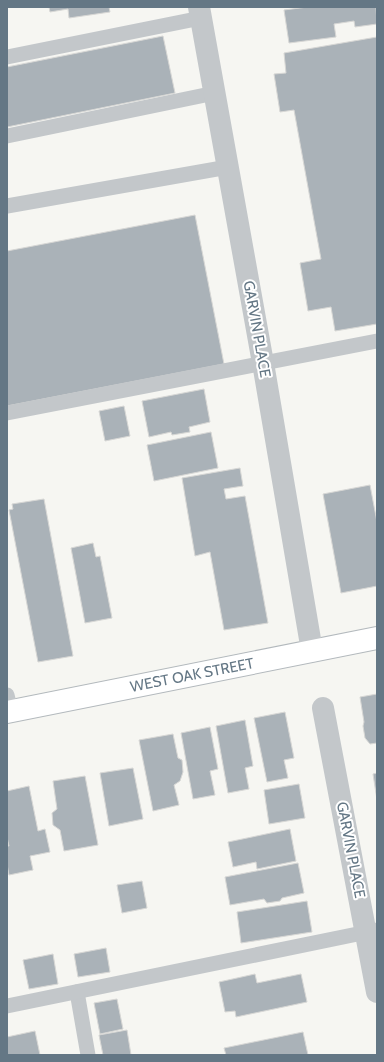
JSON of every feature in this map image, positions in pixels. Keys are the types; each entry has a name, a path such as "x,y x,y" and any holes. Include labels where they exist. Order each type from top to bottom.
{"main road":[{"name":"WEST OAK STREET","path":"8,706 377,638"}],"street":[{"name":"GARVIN PLACE","path":"200,13 263,363 312,651"},
{"name":"GARVIN PLACE","path":"323,708 372,930 377,992"}],"lane":[{"path":"7,57 200,13"},
{"path":"7,136 215,93"},
{"path":"7,206 228,167"},
{"path":"7,414 377,341"},
{"path":"7,1006 372,930"},
{"path":"77,992 88,1055"}],"building":[{"path":"49,7 109,7 110,12 69,18 68,9 50,12"},
{"path":"308,7 376,7 377,24 355,27 354,21 334,24 336,37 289,43 284,10"},
{"path":"163,36 175,93 7,127 7,67"},
{"path":"377,37 377,324 335,331 331,307 308,311 300,263 321,259 294,110 280,112 274,74 286,73 284,53"},
{"path":"195,215 224,364 7,406 7,251"},
{"path":"204,389 210,422 189,427 190,432 172,435 171,432 149,437 142,401"},
{"path":"124,406 130,436 105,441 99,411"},
{"path":"211,432 218,468 154,481 147,445"},
{"path":"240,468 243,486 224,489 226,499 245,496 268,623 224,630 210,552 195,556 182,478"},
{"path":"370,485 377,522 377,586 341,593 323,494"},
{"path":"44,499 73,656 38,662 9,510 13,509 12,504"},
{"path":"93,543 96,557 100,556 112,618 85,623 71,548"},
{"path":"377,694 377,743 370,744 365,738 360,697"},
{"path":"285,712 294,758 284,760 288,778 267,782 254,718"},
{"path":"245,720 253,766 245,768 249,789 228,793 216,726"},
{"path":"210,727 218,769 210,771 215,795 193,799 181,733"},
{"path":"173,734 178,758 182,760 183,772 180,781 174,785 179,805 153,811 139,740"},
{"path":"133,768 143,819 109,826 100,773"},
{"path":"377,773 377,800 373,774"},
{"path":"85,776 98,845 64,851 60,830 53,825 52,813 57,809 53,781"},
{"path":"299,784 305,818 269,824 264,790"},
{"path":"29,786 38,831 45,829 50,852 30,856 33,870 9,875 7,864 7,846 9,846 7,837 7,791"},
{"path":"290,829 296,861 257,869 256,862 233,867 228,842"},
{"path":"298,863 304,893 282,898 280,901 267,903 264,899 230,905 225,877"},
{"path":"142,881 147,908 122,913 117,885"},
{"path":"307,901 312,932 241,943 237,912"},
{"path":"106,948 110,972 78,977 74,954"},
{"path":"53,954 58,984 29,989 23,960"},
{"path":"255,974 257,983 301,974 307,1002 236,1017 235,1011 225,1012 219,982"},
{"path":"117,999 123,1029 100,1034 94,1003"},
{"path":"127,1030 131,1055 103,1055 99,1035"},
{"path":"35,1031 40,1055 7,1055 7,1037"},
{"path":"303,1032 308,1055 226,1055 224,1048"}]}
